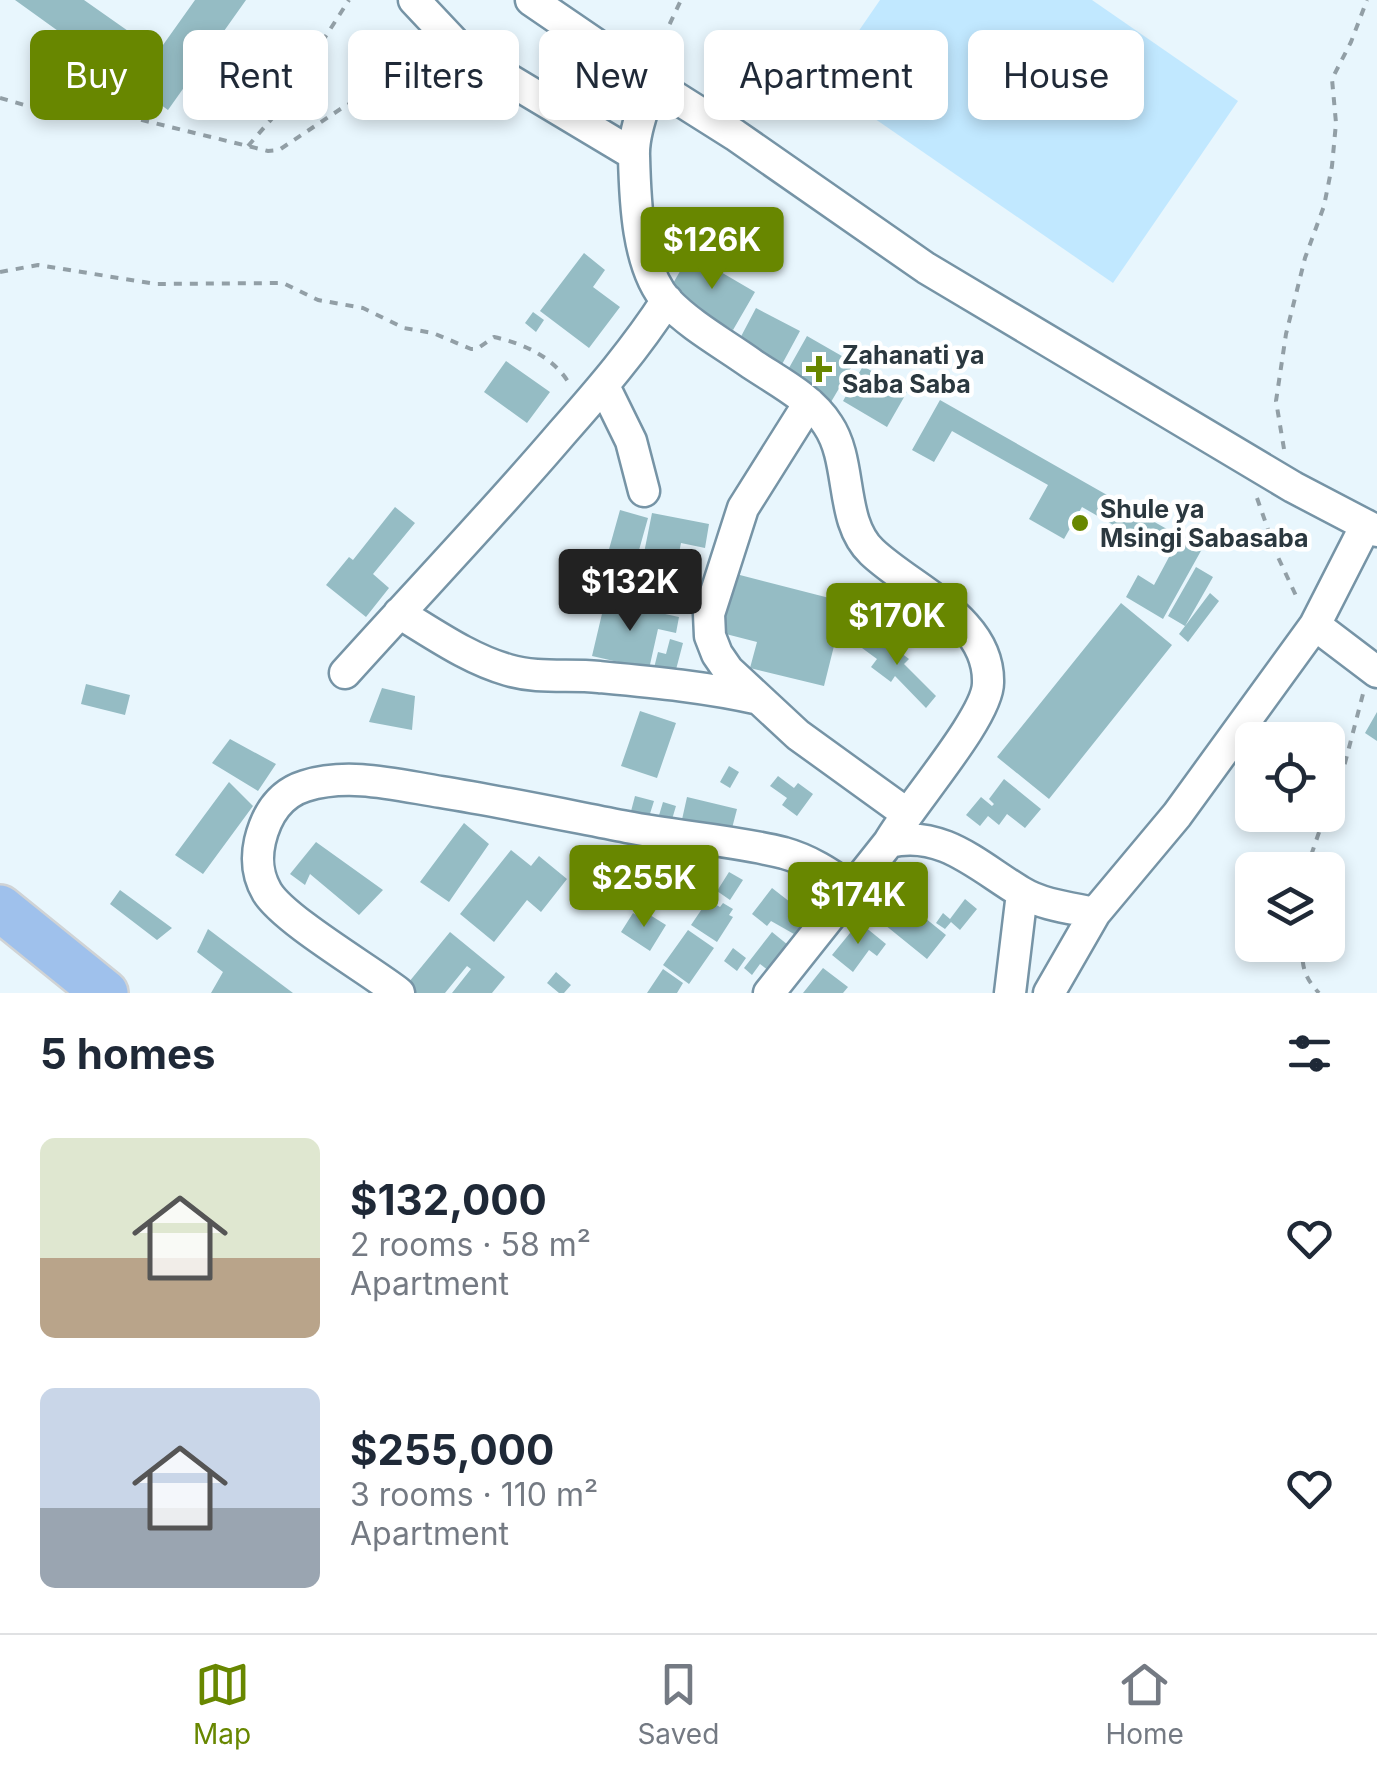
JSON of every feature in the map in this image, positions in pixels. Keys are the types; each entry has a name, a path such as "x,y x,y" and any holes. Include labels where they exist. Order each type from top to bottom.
{"highway":[{"path":"0,908 105,993"}],"street":[{"path":"414,0 440,30"},
{"path":"531,0 575,30"},
{"path":"519,86 633,154"},
{"path":"684,103 926,268 1293,487 1372,528 1315,625 1178,815 1095,913 1048,993"},
{"path":"641,120 633,154 639,228 651,277 667,300 700,328 810,403 830,427 840,454 854,521 870,550 968,628 988,668 989,688 981,712 888,842 769,993"},
{"path":"344,673 506,500 637,347 667,300"},
{"path":"604,386 631,441 644,492"},
{"path":"810,403 743,508 710,614 710,636 716,654 728,670 820,754 906,813"},
{"path":"399,613 477,659 520,674 600,677 728,692 762,700"},
{"path":"1315,625 1374,670"},
{"path":"398,993 268,896 259,876 257,856 263,830 276,804 287,794 304,786 366,780 479,796 786,854 824,869 850,888"},
{"path":"888,842 922,838 938,843 972,858 1022,893 1057,906 1095,913"},
{"path":"1010,993 1022,893"}],"path":[{"path":"248,146 275,115 349,0"},
{"path":"667,30 681,0"},
{"path":"1293,487 1276,400 1286,334 1332,166 1336,123 1332,79 1352,42 1367,0"},
{"path":"0,98 28,106 66,104 96,109 268,151 280,150 348,105"},
{"path":"0,272 38,266 156,284 283,283 318,300 363,308 404,328 434,332 471,349 476,350 494,336 523,344 560,370 583,410"},
{"path":"1242,457 1283,569 1315,625"},
{"path":"1345,765 1374,670"},
{"path":"1302,962 1307,980 1319,993"}],"shaded area":[{"path":"880,0 1092,0 1135,30 968,30 968,120 1144,120 1144,36 1238,101 1113,283 877,120 948,120 948,30 859,30"}],"building":[{"path":"15,0 84,0 127,30 57,30"},
{"path":"195,0 246,0 225,30 183,30 183,89 168,110 163,106 163,45"},
{"path":"665,239 687,253 681,263 658,250"},
{"path":"584,253 605,270 593,287 620,307 589,348 540,311"},
{"path":"690,254 755,292 733,330 668,292"},
{"path":"756,308 800,331 780,368 736,346"},
{"path":"533,312 544,320 536,332 525,323"},
{"name":"Zahanati ya Saba Saba","path":"807,336 854,363 831,402 785,375"},
{"path":"506,361 550,392 527,423 484,392"},
{"path":"863,366 907,392 887,427 843,401"},
{"path":"940,400 1202,549 1163,619 1126,597 1138,575 1154,585 1169,557 1082,507 1064,539 1029,519 1048,485 952,431 934,462 912,450"},
{"path":"395,507 415,523 373,574 389,588 366,617 326,585 349,557 353,560"},
{"path":"620,510 648,518 634,568 606,560"},
{"path":"652,513 709,524 705,548 681,543 672,589 653,585 655,575 640,573"},
{"path":"682,564 699,569 695,586 677,582"},
{"path":"1196,567 1213,577 1185,626 1168,616"},
{"path":"609,568 636,575 630,603 602,596"},
{"path":"736,574 845,602 824,686 750,668 757,642 722,633"},
{"path":"1210,593 1219,601 1188,642 1179,634"},
{"path":"605,601 679,617 676,633 658,629 649,669 592,656"},
{"path":"1121,603 1172,645 1049,799 997,757"},
{"path":"874,632 909,659 904,664 936,696 926,708 895,676 891,682 871,667 877,659 862,648"},
{"path":"670,639 683,643 673,681 652,676 658,652 666,654"},
{"path":"86,684 130,695 125,715 81,704"},
{"path":"382,688 415,696 412,730 369,722"},
{"path":"640,711 676,723 657,778 621,766"},
{"path":"1377,712 1377,741 1365,733"},
{"path":"230,739 276,764 258,791 212,763"},
{"path":"729,766 739,772 730,788 720,782"},
{"path":"778,776 794,788 798,783 813,794 797,816 782,805 787,798 770,786"},
{"path":"1004,779 1041,809 1025,828 1007,814 999,825 988,816 980,826 966,815 981,797 992,806 989,799"},
{"path":"229,782 253,806 203,874 175,855"},
{"path":"635,796 654,801 648,820 630,815"},
{"path":"687,797 737,809 730,836 681,824"},
{"path":"663,802 676,806 670,826 657,822"},
{"path":"464,823 489,844 449,902 420,882"},
{"path":"316,842 383,890 359,915 310,874 305,885 290,874"},
{"path":"511,850 531,866 539,856 567,879 541,912 527,900 494,942 460,914"},
{"path":"729,872 743,880 730,900 717,891"},
{"path":"772,888 799,909 793,917 802,924 794,934 771,921 767,926 752,914"},
{"path":"888,888 946,935 927,959 869,912"},
{"path":"120,890 172,928 157,940 110,904"},
{"path":"965,899 977,909 960,930 951,922 945,929 936,923 943,913 950,919"},
{"path":"708,900 733,909 729,915 733,917 717,942 691,925"},
{"path":"642,910 666,925 650,951 621,932 633,913 638,916"},
{"path":"859,922 886,944 877,956 869,950 853,972 832,955"},
{"path":"208,929 293,993 211,993 223,972 197,952"},
{"path":"688,930 714,948 689,984 663,965"},
{"path":"450,932 505,977 492,993 452,993 471,969 467,966 445,993 410,993 404,988"},
{"path":"772,932 788,945 769,971 760,964 752,975 744,968"},
{"path":"733,948 746,958 737,971 724,961"},
{"path":"823,968 848,987 843,993 803,993"},
{"path":"663,969 683,983 677,993 647,993"},
{"path":"556,972 571,985 564,993 547,983"}],"place":[{"name":"Zahanati ya Saba Saba","path":"819,369"},
{"name":"Shule ya Msingi Sabasaba","path":"1080,523"}]}
